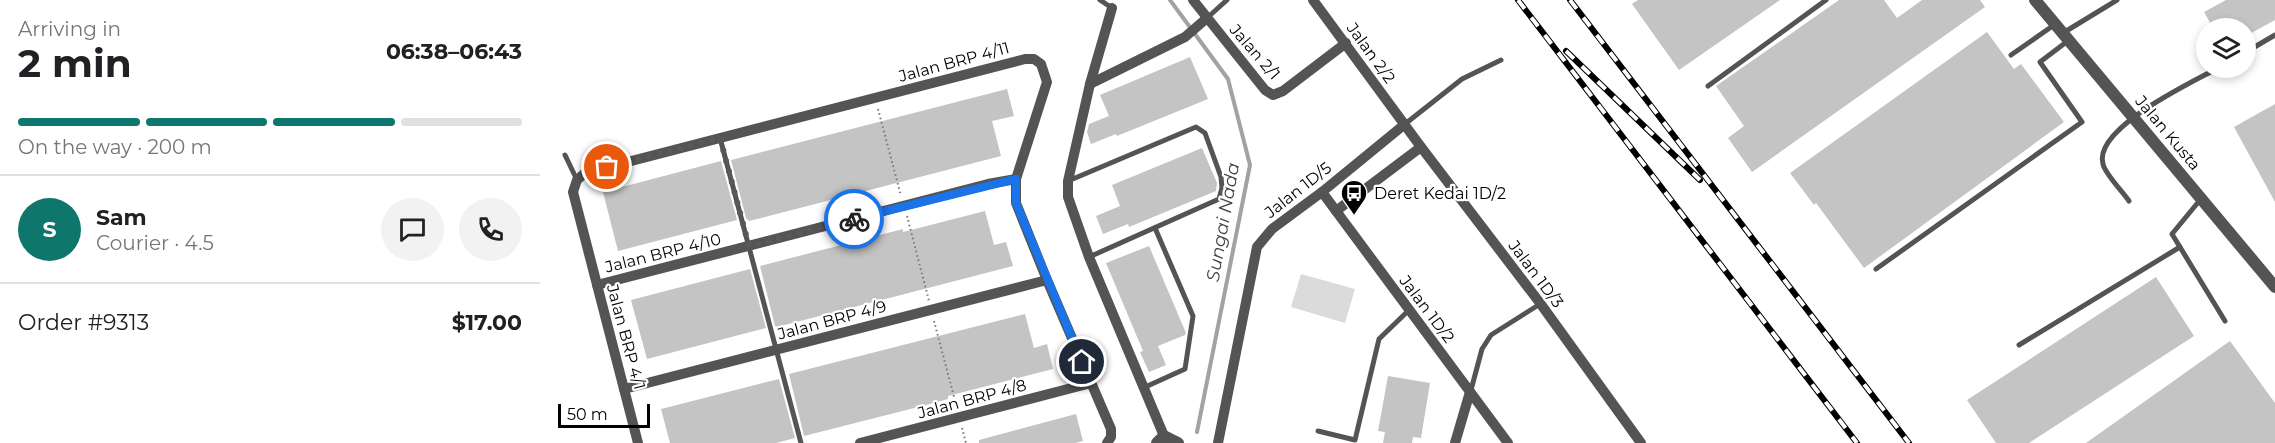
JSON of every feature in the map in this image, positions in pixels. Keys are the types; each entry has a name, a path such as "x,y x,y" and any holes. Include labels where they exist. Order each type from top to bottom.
{"street":[{"name":"Jalan 2/1","path":"1193,0 1265,90 1273,94 1283,91 1346,43"},
{"name":"Jalan 2/2","path":"1313,0 1405,124"},
{"name":"Jalan Kusta","path":"2035,0 2274,283"},
{"path":"1112,4 1090,84 1068,181 1068,197 1089,257 1143,388 1161,439 1178,443"},
{"path":"1090,84 1185,37 1207,18"},
{"name":"Jalan BRP 4/11","path":"581,176 1025,58 1034,59 1041,64 1047,82 1016,179 1016,203 1111,429 1111,437 1107,443"},
{"name":"Jalan 1D/3","path":"1405,124 1540,303 1641,443"},
{"name":"Jalan 1D/5","path":"1218,443 1257,247 1272,229 1322,192 1405,124"},
{"path":"1336,211 1421,147"},
{"name":"Jalan BRP 4/1","path":"581,176 573,192 638,443"},
{"name":"Jalan BRP 4/10","path":"597,285 1016,179"},
{"name":"Jalan 1D/2","path":"1322,192 1508,443"},
{"name":"Jalan BRP 4/9","path":"624,389 1047,280"},
{"name":"Jalan BRP 4/8","path":"860,443 1091,383"},
{"path":"1455,443 1470,392"}],"lane":[{"path":"1100,0 1112,4"},
{"path":"1207,18 1227,0"},
{"path":"1708,86 1826,0"},
{"path":"2011,55 2062,32 2117,0"},
{"path":"1876,269 2082,122 2040,62 2062,32"},
{"path":"2256,46 2275,35"},
{"path":"1405,124 1462,79 1501,60"},
{"path":"2129,201 2103,166 2102,161 2108,143 2133,117 2201,78"},
{"path":"1068,181 1196,127 1205,132 1221,177 1222,188 1219,199 1089,257"},
{"path":"720,138 801,443"},
{"path":"566,155 581,176"},
{"path":"2201,198 2172,234 2226,321"},
{"path":"1143,388 1185,369 1193,316 1155,228"},
{"path":"2019,345 2180,248"},
{"path":"1470,392 1482,349 1491,335 1540,303"},
{"path":"1355,440 1379,339 1409,309"},
{"path":"1318,431 1363,443"}],"path":[{"path":"875,97 966,443"}],"shaded area":[{"path":"1301,274 1355,289 1345,323 1291,307"}],"building":[{"path":"1638,0 1780,0 1679,70 1632,4"},
{"path":"1839,0 1884,0 1897,18 1922,0 1980,0 1985,7 1752,172 1728,138 1744,126 1716,86"},
{"path":"2226,0 2275,0 2275,20 2256,30 2256,18 2207,18 2204,12"},
{"path":"1987,32 2014,69 2021,64 2064,122 1864,268 1816,203 1814,205 1790,173"},
{"path":"1190,57 1208,99 1117,136 1116,134 1091,144 1087,132 1089,124 1109,116 1100,95"},
{"path":"1007,89 1014,116 992,121 1001,156 749,221 746,218 731,160"},
{"path":"2275,104 2275,202 2234,127"},
{"path":"1202,148 1217,183 1216,191 1129,227 1128,224 1103,234 1096,216 1120,206 1112,185"},
{"path":"721,161 737,220 618,251 603,192"},
{"path":"985,211 994,245 1006,242 1013,266 775,326 760,266 903,229 903,232"},
{"path":"1149,246 1186,333 1158,346 1166,365 1149,372 1140,352 1143,351 1106,263"},
{"path":"750,269 766,328 647,359 631,300"},
{"path":"2156,277 2194,336 2029,443 1996,443 1967,400"},
{"path":"1025,314 1034,348 1047,344 1053,369 948,396 948,399 934,403 804,436 789,374"},
{"path":"2230,341 2275,403 2275,443 2086,443"},
{"path":"1388,376 1430,383 1421,438 1413,437 1412,443 1383,443 1385,432 1378,431"},
{"path":"779,379 795,438 776,443 670,443 661,409"},
{"path":"1076,414 1083,441 1075,443 979,443 979,440"}],"waterway":[{"name":"Sungai Nada","path":"1170,0 1228,79 1250,165 1197,432"}],"railway":[{"path":"1518,0 1857,443"},
{"path":"1570,0 1909,443"},
{"path":"1566,51 1700,180"}],"way so far":[{"path":"607,167 720,138 749,246 854,219"}],"place":[{"name":"Deret Kedai 1D/2","path":"1354,216"}],"route":[{"path":"854,219 988,184 1016,179 1016,203 1082,362"}]}
